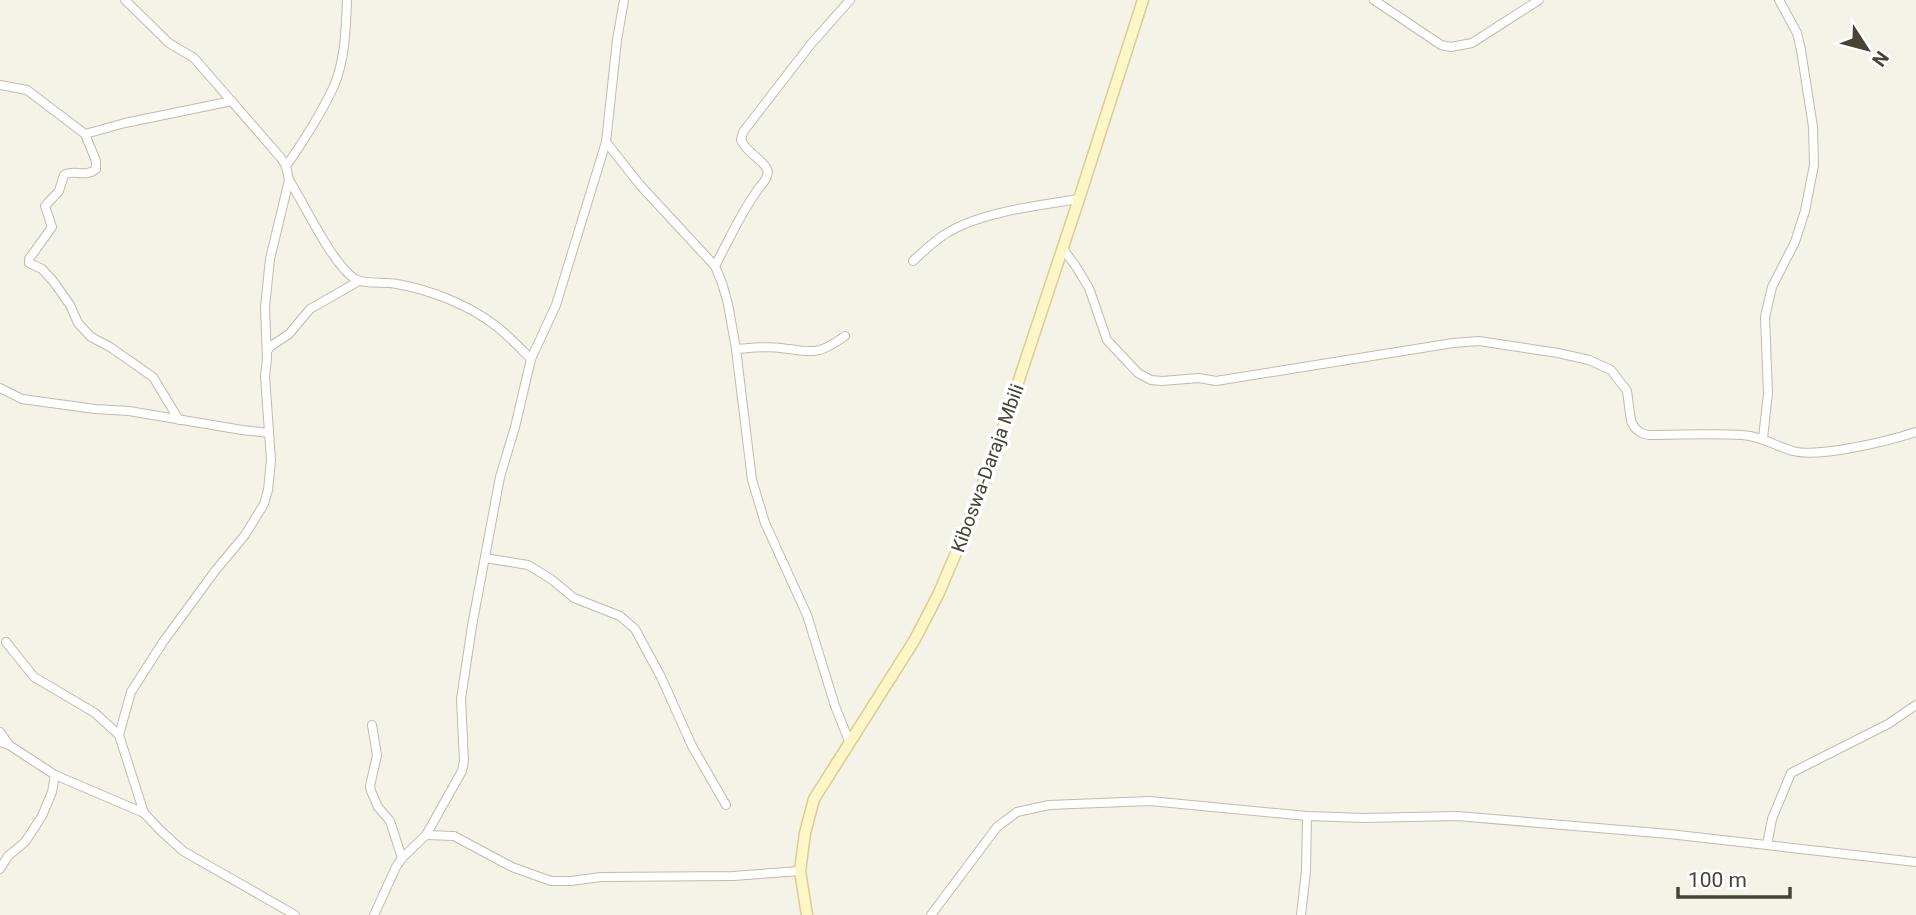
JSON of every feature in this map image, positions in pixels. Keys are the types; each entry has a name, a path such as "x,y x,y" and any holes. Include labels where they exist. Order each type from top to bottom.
{"main road":[{"name":"Kiboswa-Daraja Mbili","path":"807,915 800,871 805,833 814,799 914,640 938,596 959,546 998,443 1143,0"}],"street":[{"path":"125,0 169,43 194,58 286,166 289,180 323,238 354,278 359,281 396,283 449,300 493,324 531,359"},
{"path":"286,166 334,86 343,51 348,0"},
{"path":"374,915 402,858 426,835 462,771 464,761 461,699 500,477 531,359 561,290 606,142 624,0"},
{"path":"715,266 750,201 768,174 766,168 744,146 741,140 743,132 811,44 850,0"},
{"path":"1374,0 1441,45 1451,47 1472,43 1539,0"},
{"path":"1763,438 1768,393 1765,317 1772,286 1795,242 1805,211 1814,165 1813,127 1801,50 1797,33 1779,0"},
{"path":"0,85 27,90 85,134 96,161 96,169 87,174 70,172 64,175 58,193 45,205 52,227 29,259 29,263 41,269 53,281 70,305 78,323 91,337 153,377 179,420"},
{"path":"85,134 232,101"},
{"path":"606,142 640,185 715,266 722,283 736,349 747,448 755,490 765,523 807,615 835,706 849,741"},
{"path":"119,736 135,684 200,591 245,535 264,504 271,460 265,376 265,317 270,259 289,180"},
{"path":"913,261 948,232 977,220 1020,209 1079,199"},
{"path":"283,205 302,201"},
{"path":"1063,249 1088,288 1109,343 1138,373 1151,380 1199,378 1216,381 1479,341 1568,355 1589,360 1611,370 1627,391 1634,428 1649,435 1743,435 1763,438 1795,452 1815,452 1870,444 1916,432"},
{"path":"267,351 289,334 310,309 359,281"},
{"path":"736,349 780,348 816,353 831,347 845,336"},
{"path":"0,388 22,398 95,409 129,411 269,433"},
{"path":"485,558 528,565 574,598 620,616 635,629 662,677 692,746 726,805"},
{"path":"6,642 34,677 95,713 119,736 144,813 160,831 183,851 295,915"},
{"path":"1766,845 1772,819 1791,773 1888,724 1916,705"},
{"path":"372,725 377,755 371,791 375,803 391,824 402,858"},
{"path":"0,732 4,743 55,775 144,813"},
{"path":"0,869 8,856 25,842 42,816 55,775"},
{"path":"931,915 997,827 1017,812 1049,805 1150,801 1307,816 1457,816 1669,834 1916,862"},
{"path":"1301,915 1306,871 1307,816"},
{"path":"426,835 454,836 512,867 551,881 601,877 733,876 800,871"}]}
